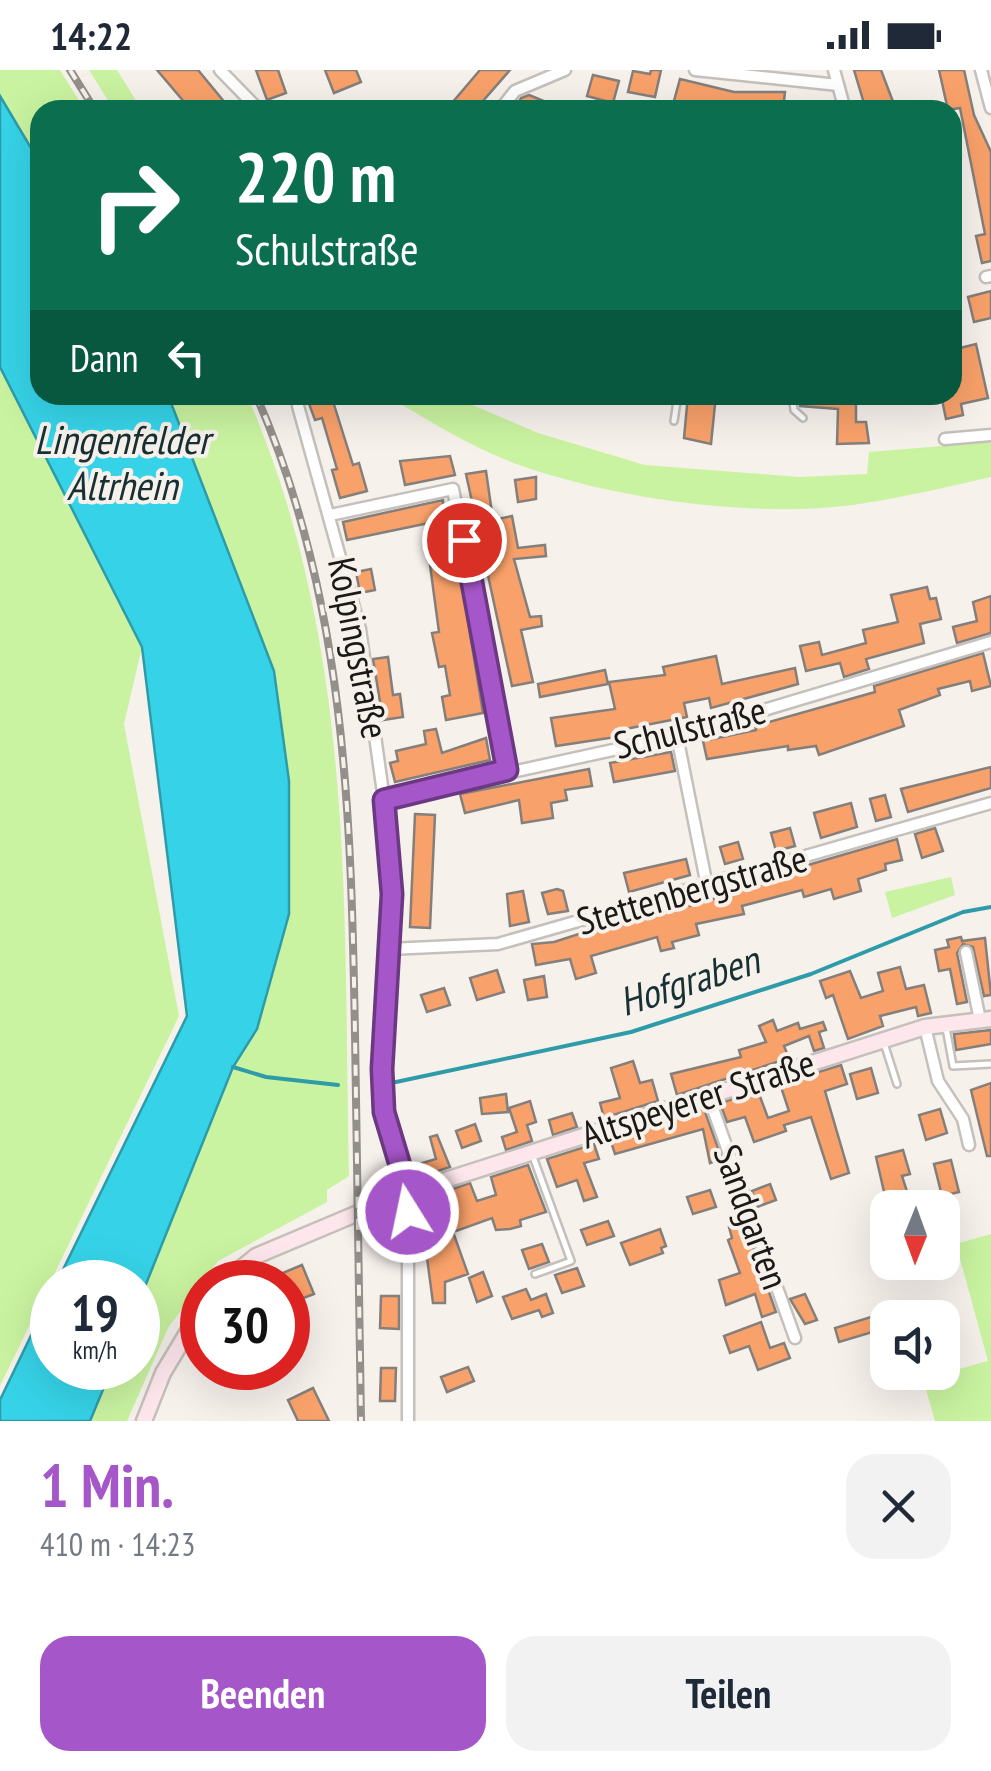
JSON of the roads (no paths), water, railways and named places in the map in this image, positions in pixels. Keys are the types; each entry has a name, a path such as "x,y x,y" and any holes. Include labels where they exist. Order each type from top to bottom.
{"main road":[{"name":"Altspeyerer Straße","path":"251,1260 408,1192 925,1026 985,1019"},
{"path":"144,1421 163,1372 180,1344"}],"street":[{"path":"220,70 249,100"},
{"path":"508,100 515,91 565,70"},
{"path":"695,70 838,85"},
{"path":"834,70 842,100"},
{"path":"981,70 991,108"},
{"name":"Kolpingstraße","path":"298,406 360,630 384,800 392,894 382,1069 384,1112 408,1192 408,1421"},
{"path":"945,439 991,435"},
{"path":"330,515 453,489 507,770"},
{"name":"Schulstraße","path":"384,800 507,770 678,736 991,642"},
{"path":"678,736 708,886"},
{"name":"Stettenbergstraße","path":"389,949 498,944 991,803"},
{"path":"966,952 985,1019"},
{"path":"925,1026 938,1081 962,1118 969,1145"},
{"name":"Sandgarten","path":"708,1096 795,1338"}],"lane":[{"path":"674,421 676,405"},
{"path":"793,405 803,418"},
{"path":"946,1024 953,1066 991,1064"},
{"path":"883,1040 896,1084"},
{"path":"532,1152 571,1261 535,1274"}],"water":[{"name":"Lingenfelder Altrhein","path":"0,96 30,146 30,405 172,405 274,671 289,781 289,914 257,1029 233,1067 156,1260 68,1260 187,1016 142,647 0,367"},
{"path":"30,1338 30,1390 103,1390 90,1421 0,1421 0,1400"}],"waterway":[{"name":"Hofgraben","path":"396,1082 631,1032 811,974 963,912 991,907"},
{"name":"Hofgraben","path":"233,1067 266,1077 338,1085"}],"railway":[{"path":"70,70 89,100"},
{"path":"260,405 286,472 309,550 326,629 346,789 353,952 361,1421"}]}
